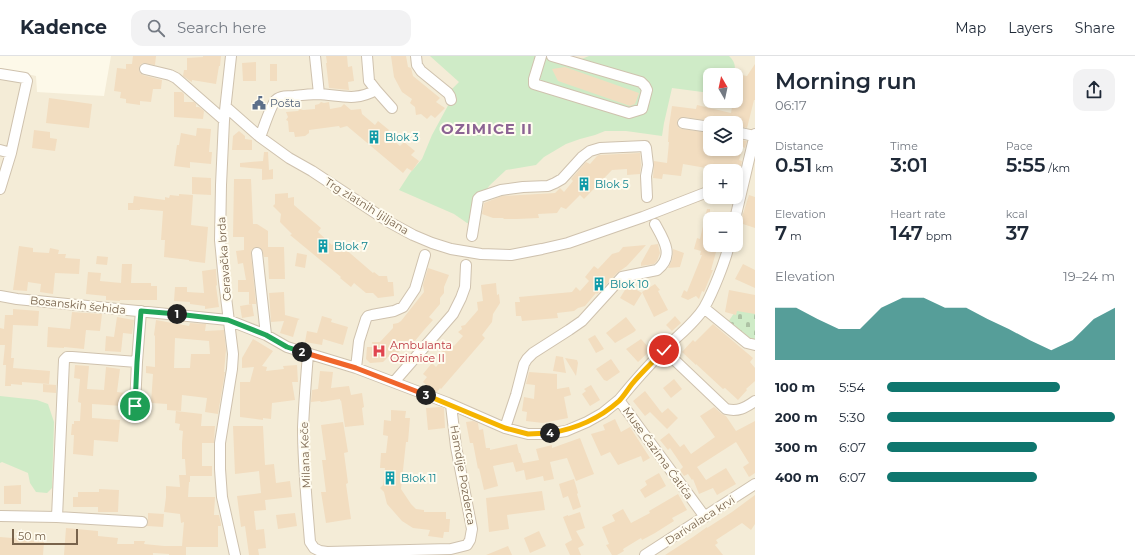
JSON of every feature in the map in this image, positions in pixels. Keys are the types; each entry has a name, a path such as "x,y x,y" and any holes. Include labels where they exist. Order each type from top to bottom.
{"street":[{"name":"Ceravačka brda","path":"231,56 224,120 220,240 233,354 220,444 220,469 222,497 235,555"},
{"path":"315,56 318,94"},
{"path":"367,56 369,81 392,108"},
{"path":"416,56 417,65 448,93 451,100"},
{"path":"541,56 534,84 629,112 642,109 648,90 641,82 552,56"},
{"path":"145,69 170,75 176,78 224,120"},
{"path":"0,74 25,78 27,82 11,153 0,189"},
{"path":"260,137 275,100 287,96 318,94 356,97 367,95 376,90"},
{"name":"Trg zlatnih ljiljana","path":"226,107 260,137 289,158 312,171 389,222 432,243 481,254 511,255 568,243 703,194"},
{"path":"683,123 703,126"},
{"path":"743,133 755,135 753,155 743,174"},
{"path":"472,236 478,199 501,190 548,186 562,180 582,157 600,148 645,146 648,165 646,176 647,197"},
{"path":"0,150 11,153"},
{"path":"505,428 524,364 532,353 582,321 622,277 657,270 662,267 667,256 667,248 655,224"},
{"path":"620,400 633,383 688,327 704,308 726,252"},
{"path":"257,253 266,335"},
{"path":"356,368 359,341 366,319 368,316 394,311 403,307 415,289 425,255"},
{"path":"394,382 453,314 465,287 466,265"},
{"name":"Bosanskih šehida","path":"0,296 228,320"},
{"path":"704,308 747,343 755,345"},
{"path":"135,406 141,311"},
{"name":"Muse Ćazima Ćatića","path":"228,320 266,335 287,347 356,368 394,382 505,428 528,434 546,434 566,431 593,419 620,400 705,517"},
{"path":"664,350 726,409 744,409 755,401"},
{"name":"Milana Keče","path":"308,354 303,426 310,542 314,548 320,551 348,552 451,549 467,545"},
{"path":"57,517 64,360 67,357 72,357 137,362"},
{"name":"Hamdije Pozderca","path":"451,405 456,447 472,530 470,540 467,545"},
{"name":"Darivalaca krvi","path":"645,555 755,484"},
{"path":"0,516 57,517 142,522"}],"shaded area":[{"path":"111,56 755,56 755,555 0,555 0,68 36,76 37,92 104,96"}],"green space":[{"path":"430,56 560,56 574,62 589,56 729,56 734,62 735,68 703,68 703,92 672,88 662,136 626,131 605,131 566,144 544,157 536,165 506,170 480,197 473,225 467,223 454,214 399,190 410,173 422,159 432,135 451,100 448,93 459,82"},
{"path":"739,306 755,308 755,345 726,325"},
{"path":"0,396 37,400 48,404 54,422 52,488 47,493 36,492 30,483 28,473 2,462 0,463"}],"building":[{"path":"133,56 156,56 155,65 143,63 140,65 139,70 143,75 162,80 161,89 153,89 151,102 140,101 140,105 126,103 126,99 120,98 121,92 114,91 117,68 126,69 126,64 132,64"},
{"path":"221,56 216,84 192,80 192,82 183,76 184,70 187,70 187,58"},
{"path":"326,56 347,56 348,67 352,66 354,81 348,82 349,90 329,88"},
{"path":"391,56 406,56 408,67 411,68 413,76 440,98 436,102 445,108 435,118 431,115 427,119 421,114 416,115 415,107 410,103 412,99 402,92 394,77"},
{"path":"256,62 256,81 243,81 242,63"},
{"path":"270,64 277,64 277,81 270,81"},
{"path":"755,64 755,100 747,128 743,127 743,116 703,116 703,120 684,117 678,119 677,122 679,128 703,132 703,156 740,156 739,160 742,161 741,164 703,164 703,167 683,164 681,176 663,174 662,179 653,178 654,161 667,163 669,126 672,106 696,109 697,105 703,106 703,108 731,113 732,108 743,108 743,75 747,76"},
{"path":"565,67 639,93 635,104 630,106 558,81 552,69"},
{"path":"174,92 182,92 184,94 184,102 194,102 196,107 199,107 204,111 203,119 174,117"},
{"path":"49,98 92,104 89,128 46,123"},
{"name":"Blok 3","path":"321,102 329,102 330,109 341,107 344,104 351,110 361,109 362,114 375,125 378,121 389,130 386,134 400,146 404,142 415,151 411,155 419,161 412,171 407,168 403,173 347,126 340,128 339,126 309,130 309,133 305,136 295,137 294,132 289,132 288,121 286,120 288,117 286,112 298,111 300,109 315,109 315,105"},
{"path":"197,128 211,129 209,152 212,152 211,164 190,162 190,168 174,166 177,145 179,145 181,133 196,136"},
{"path":"34,130 50,132 50,138 57,139 55,151 32,148"},
{"path":"239,131 245,136 245,139 252,140 252,150 232,150 233,136"},
{"path":"743,140 747,141 745,148 743,147"},
{"path":"264,152 268,152 269,170 273,169 273,179 262,180 262,169 240,167 240,163 263,161"},
{"name":"Blok 5","path":"640,153 640,174 627,175 627,169 612,170 584,199 580,195 566,209 561,207 557,213 538,214 539,218 517,219 493,218 482,214 484,203 502,196 555,193 560,188 564,192 573,181 571,179 586,162 590,164 599,155"},
{"path":"192,177 211,178 211,195 192,194"},
{"path":"234,179 251,179 253,224 257,224 268,231 268,247 284,247 285,279 269,279 268,257 264,257 262,250 259,247 251,250 256,304 249,304 249,292 238,292 238,280 246,280 243,263 238,264 236,251 244,250 244,237 233,237"},
{"name":"Blok 7","path":"288,193 288,198 294,197 294,205 321,228 318,232 332,245 336,241 373,273 374,272 379,276 387,276 388,282 393,282 394,296 378,298 373,293 366,293 354,283 351,287 290,235 292,234 280,222 281,214 273,206 275,204 275,194"},
{"path":"179,194 193,195 191,225 208,227 205,263 164,257 165,240 161,240 163,211 140,209 128,210 128,203 133,203 134,196 165,200 165,197 169,198 170,195 179,196"},
{"path":"749,195 755,197 755,228 743,224 743,214"},
{"path":"707,209 710,209 710,212 706,212"},
{"path":"703,226 703,252 716,252 711,270 713,270 704,292 702,291 699,299 696,296 688,300 681,297 684,290 687,292 702,255 700,255 701,251 694,249 697,238 700,239"},
{"path":"658,244 660,253 657,261 654,264 641,266 641,263 651,245"},
{"name":"Blok 10","path":"646,245 627,266 617,273 603,288 600,286 602,289 597,294 596,293 585,306 574,311 557,313 558,318 522,321 521,316 516,316 515,302 520,302 519,297 572,292 576,287 580,291 589,281 585,277 594,266 598,269 612,254 619,252 623,247"},
{"path":"19,246 33,248 33,252 49,253 50,248 59,250 58,254 66,254 65,258 80,259 79,274 55,273 53,294 40,292 41,284 28,282 27,291 13,290"},
{"path":"673,249 684,253 680,267 668,268 672,260"},
{"path":"297,253 307,255 305,268 295,266"},
{"path":"97,256 108,257 107,265 96,264"},
{"path":"122,264 132,264 131,283 151,283 151,286 157,286 157,300 106,300 106,296 86,294 88,272 101,273 100,281 121,283"},
{"path":"743,264 755,270 755,288 735,279"},
{"path":"428,268 449,275 444,287 444,293 440,298 440,304 429,317 433,320 410,347 406,344 394,357 388,357 383,362 370,363 366,359 367,347 373,347 372,342 380,342 393,328 393,324 401,321 424,292 423,285"},
{"path":"216,269 216,286 219,307 205,309 205,306 190,304 190,302 174,301 175,287 187,287 187,292 204,293 202,271"},
{"path":"496,283 497,295 499,294 500,303 493,314 492,322 482,335 485,338 441,389 440,388 437,392 432,390 423,382 427,377 423,374 432,363 436,367 445,356 441,353 449,343 454,346 463,336 458,332 462,329 461,326 465,325 478,310 477,302 483,301 481,285"},
{"path":"655,284 660,290 658,291 668,310 654,317 642,292"},
{"path":"628,285 642,293 634,306 620,298"},
{"path":"729,290 755,295 755,314 737,311 736,315 725,312"},
{"path":"284,292 285,315 300,319 298,320 293,337 280,333 284,321 271,322 269,293"},
{"path":"252,304 254,316 242,318 240,306"},
{"path":"13,309 39,311 38,326 13,325 11,358 14,358 13,368 50,371 49,384 22,382 22,385 11,384 11,386 5,386 6,365 3,365 5,345 0,345 0,328 4,329 5,315 13,315"},
{"path":"72,312 102,314 100,331 86,330 84,349 47,347 48,327 70,329"},
{"path":"322,316 332,319 331,322 348,327 343,345 323,339 322,345 305,342 307,331 317,333"},
{"path":"675,316 681,323 672,331 666,325"},
{"path":"117,317 134,320 132,334 123,333 121,352 105,351 106,336 114,337"},
{"path":"626,317 636,330 615,343 606,333"},
{"path":"156,320 189,326 190,323 206,324 205,331 224,330 226,350 225,372 218,414 205,412 207,398 182,395 181,411 167,410 167,404 151,403 153,374 146,373 146,366 155,367 154,335","holes":["175,338 209,341 210,354 191,354 190,368 174,368"]},
{"path":"713,324 753,358 750,362 755,368 755,381 746,389 747,390 738,400 725,388 723,389 682,352 693,340 695,342"},
{"path":"595,335 604,349 596,353 588,339"},
{"path":"253,339 273,351 262,366 267,367 266,371 284,369 283,366 297,365 298,382 292,382 295,400 272,403 271,419 263,418 263,420 240,417 240,382 250,382 254,367 242,368 242,358"},
{"path":"641,339 651,350 638,362 626,349"},
{"path":"556,356 563,357 566,373 553,371"},
{"path":"565,358 577,360 576,376"},
{"path":"611,359 620,372 607,381 604,380 596,369"},
{"path":"75,365 89,366 87,389 104,390 106,367 120,369 117,392 125,393 123,406 92,404 92,418 120,420 118,442 94,440 93,456 73,454 74,435 71,435 72,424 74,424 74,421 80,421 81,403 78,402 80,379 74,378"},
{"path":"320,371 333,372 331,388 349,386 351,395 362,393 364,425 345,427 340,399 311,402 312,390 318,389"},
{"path":"529,372 557,374 557,389 569,387 571,395 564,397 568,418 543,423 526,421 527,412 522,411 524,397 534,399 535,385 526,384"},
{"path":"674,379 682,389 671,398 663,388"},
{"path":"43,384 56,385 56,393 43,392"},
{"path":"591,385 600,400 590,406 582,394 586,391 584,389"},
{"path":"645,391 662,413 668,408 678,418 667,429 650,412 645,416 633,401"},
{"path":"714,407 726,416 736,431 755,421 755,473 749,477 743,467 749,463 736,442 697,467 706,480 726,468 736,484 717,495 713,488 699,494 693,479 692,480 688,474 684,476 680,470 683,467 670,448 668,450 660,440 669,433 680,447 684,444 691,454 715,437 700,416"},
{"path":"426,408 444,408 445,428 428,430"},
{"name":"Blok 11","path":"391,410 406,411 405,418 410,418 401,489 416,509 424,510 424,512 446,512 446,519 450,519 449,532 444,532 443,538 428,536 430,530 413,528 402,521 387,504 384,492 380,488 383,485 385,468 380,468 381,453 386,453 388,436 383,435 384,420 391,421"},
{"path":"176,411 202,414 201,426 215,426 214,443 202,443 202,466 212,466 212,476 190,476 188,497 215,497 214,515 219,515 221,524 221,526 218,526 218,547 186,547 186,555 153,553 153,555 64,555 66,528 98,531 98,536 118,538 117,544 134,544 134,541 145,541 144,544 182,546 184,522 181,523 180,514 164,512 166,486 180,487 179,475 186,475 185,459 182,459 183,431 179,430 180,424 175,423"},
{"path":"615,419 621,432 630,427 650,458 643,462 641,456 618,465 610,452 601,456 591,434 605,430 603,425"},
{"path":"473,421 478,423 479,430 483,429 486,448 490,448 490,450 517,444 523,463 539,460 536,449 552,445 552,448 580,438 594,474 576,481 567,458 550,462 554,479 544,481 543,476 526,480 524,470 516,472 513,462 493,466 498,486 484,490 473,443 470,443 466,422"},
{"path":"343,422 348,452 344,453 348,483 346,484 351,519 326,523 321,492 326,492 322,460 326,460 321,425"},
{"path":"233,426 263,426 265,465 274,464 276,483 290,481 292,497 265,500 266,510 254,511 256,530 264,529 266,548 258,549 259,555 249,555 245,526 241,527 237,496 261,493 259,471 235,474"},
{"path":"659,473 666,486 645,498 640,490 647,485 645,481"},
{"path":"574,479 581,507 573,510 568,496 563,498 559,484"},
{"path":"21,485 21,504 4,504 4,486"},
{"path":"99,489 119,490 118,512 98,512 98,507 73,507 73,497 78,497 78,492 99,492"},
{"path":"542,491 545,510 507,515 509,529 489,532 486,498"},
{"path":"678,494 687,510 672,518 674,521 655,533 642,540 641,538 623,549 624,551 617,555 612,555 606,545 609,544 602,527 615,521 612,515 623,509 631,523 650,513 649,511"},
{"path":"755,495 755,524 751,530 742,523 716,540 718,543 715,545 723,555 665,555 732,512"},
{"path":"580,512 585,528 576,531 584,545 578,548 581,555 570,555 565,544 572,540 563,517"},
{"path":"148,513 164,514 163,527 147,526"},
{"path":"295,513 297,526 278,529 276,515"},
{"path":"539,531 546,546 530,553 524,538"},
{"path":"0,537 44,542 43,555 0,555"},
{"path":"508,546 512,555 486,555"}],"place":[{"name":"Pošta","path":"259,103"},
{"name":"Blok 3","path":"374,137"},
{"name":"Blok 5","path":"584,184"},
{"name":"Blok 7","path":"323,246"},
{"name":"Blok 10","path":"599,284"},
{"name":"Ambulanta Ozimice II","path":"379,351"},
{"name":"Blok 11","path":"390,478"}],"district":[{"name":"OZIMICE II","path":"487,128"}],"route":[{"path":"135,406 141,311 228,320 266,335 287,347 356,368 448,403 505,428 528,434 546,434 566,431 603,413 620,400 633,383 664,350"}]}
